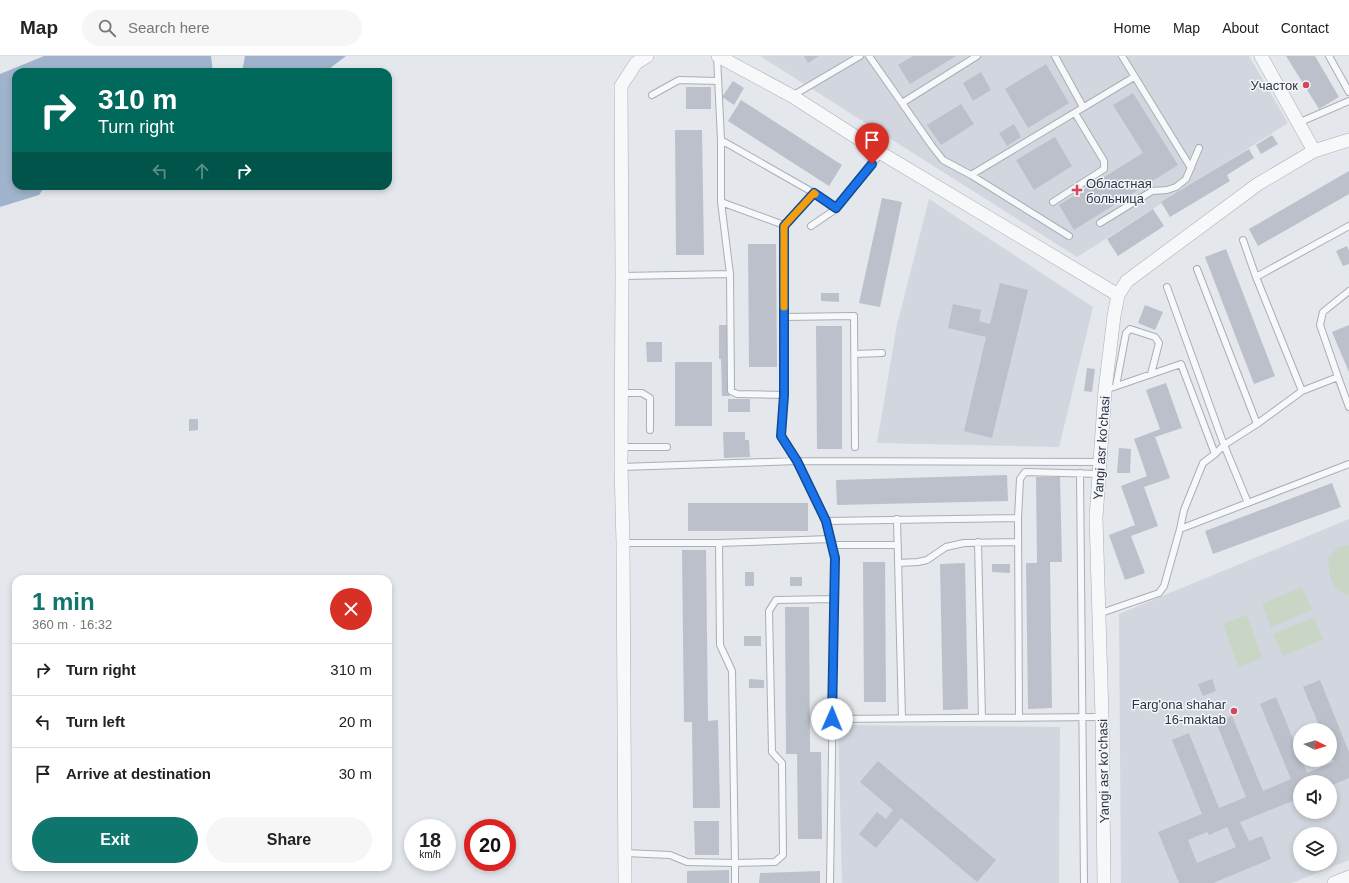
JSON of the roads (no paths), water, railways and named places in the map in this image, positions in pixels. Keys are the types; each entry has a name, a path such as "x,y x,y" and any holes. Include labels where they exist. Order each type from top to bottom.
{"street":[{"path":"625,883 623,543 621,467 621,86 636,63 645,56"},
{"path":"718,56 792,96 881,152 1118,295"},
{"path":"1261,56 1314,151"},
{"name":"Yangi asr ko'chasi","path":"1104,883 1102,717 1096,518 1099,468 1111,388 1118,295 1127,281 1258,184 1314,151 1349,140"},
{"path":"1334,883 1349,877"}],"lane":[{"path":"718,56 722,202 730,274 731,391 737,394 784,395"},
{"path":"792,96 860,56"},
{"path":"869,56 943,160 972,175 1069,236"},
{"path":"902,102 977,56"},
{"path":"1055,56 1083,107"},
{"path":"1122,56 1191,168"},
{"path":"1329,56 1349,92"},
{"path":"972,175 1134,77"},
{"path":"652,95 679,80 718,81"},
{"path":"1298,123 1349,101"},
{"path":"1053,202 1104,169 1104,161 1075,113"},
{"path":"721,140 814,193 836,208"},
{"path":"1100,222 1152,191 1166,190 1176,187 1186,179 1199,148"},
{"path":"811,226 836,208 881,152"},
{"path":"814,193 784,226 784,395 781,436 797,461 826,521 835,558 830,883"},
{"path":"722,202 784,226"},
{"path":"1256,276 1349,226"},
{"path":"1244,240 1256,276 1302,391"},
{"path":"1197,269 1257,424"},
{"path":"622,276 730,274"},
{"path":"1167,287 1224,445 1248,503"},
{"path":"1349,291 1323,312 1320,325 1349,406"},
{"path":"784,317 854,316 855,447"},
{"path":"1111,388 1126,333 1130,329 1155,337 1159,344 1151,374"},
{"path":"855,354 882,353"},
{"path":"1111,388 1181,364 1215,454"},
{"path":"1098,614 1159,593 1164,586 1184,510 1203,463 1224,445 1257,424 1302,391 1338,377"},
{"path":"621,393 642,393 650,398 650,430"},
{"path":"621,447 667,447"},
{"path":"621,467 797,461 1099,468"},
{"path":"1180,529 1349,464"},
{"path":"1019,718 1018,518 1020,478 1025,472 1080,473 1099,468"},
{"path":"1080,473 1084,883"},
{"path":"826,521 1018,518"},
{"path":"897,519 902,719"},
{"path":"623,543 831,542 898,545"},
{"path":"978,542 982,718"},
{"path":"898,563 928,560 946,547 964,543 1018,542"},
{"path":"719,543 720,645 732,671 735,883"},
{"path":"625,853 670,854 687,862 735,863 775,862 783,855 782,763 772,752 769,611 776,600 834,599"},
{"path":"832,719 1102,717"}],"water":[{"path":"44,56 211,56 212,68 15,68"},
{"path":"245,56 346,56 330,68 243,68"},
{"path":"12,69 12,190 42,190 39,195 0,207 0,74"}],"place":[{"name":"Участок","path":"1306,85"},
{"name":"Областная больница","path":"1077,190"},
{"name":"Farg'ona shahar 16-maktab","path":"1234,711"}]}
